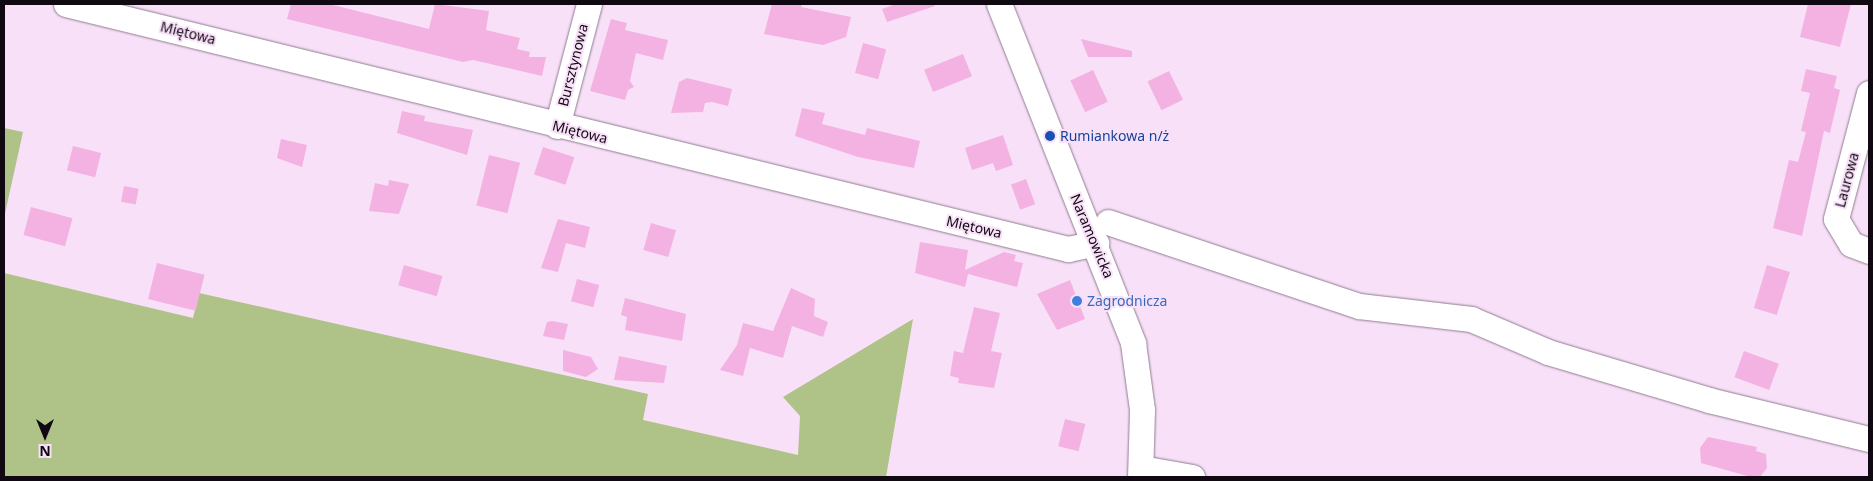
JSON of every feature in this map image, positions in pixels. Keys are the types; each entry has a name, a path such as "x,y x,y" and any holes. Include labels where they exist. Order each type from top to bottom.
{"street":[{"name":"Miętowa","path":"66,4 557,126 1068,249 1096,243"},
{"name":"Bursztynowa","path":"557,126 588,4"},
{"name":"Naramowicka","path":"999,4 1033,98 1096,243 1136,360 1142,410 1140,472"},
{"name":"Laurowa","path":"1869,93 1836,219 1851,244 1869,251"},
{"path":"1108,222 1359,306 1471,319 1548,352 1709,400 1869,440"},
{"path":"1140,472 1192,477"}],"green space":[{"path":"4,128 23,132 4,218"},
{"path":"4,273 193,318 199,293 648,394 643,420 798,455 800,416 783,397 913,319 886,477 4,477"}],"building":[{"path":"291,4 329,4 429,29 435,4 489,11 486,30 520,38 517,49 530,52 529,57 546,57 542,76 473,60 463,62 287,19"},
{"path":"772,4 802,4 801,7 851,17 846,37 823,45 764,34"},
{"path":"896,4 934,4 935,6 887,22 882,9"},
{"path":"1808,4 1851,4 1840,47 1800,37"},
{"path":"611,19 627,23 625,30 668,40 663,60 636,53 630,81 634,87 628,90 625,100 590,91"},
{"path":"1081,39 1132,51 1132,57 1088,57"},
{"path":"863,43 886,49 878,79 855,73"},
{"path":"963,54 972,76 933,92 924,70"},
{"path":"1806,69 1837,76 1834,88 1840,90 1830,133 1824,131 1802,236 1773,228 1789,160 1798,162 1806,132 1801,131 1810,93 1801,91"},
{"path":"1093,70 1108,102 1085,112 1070,81"},
{"path":"1169,71 1183,100 1161,110 1147,82"},
{"path":"687,78 732,89 728,106 712,102 705,103 703,112 671,113 679,82"},
{"path":"802,108 825,113 822,124 865,135 867,128 920,141 914,168 858,157 795,136"},
{"path":"402,111 425,116 424,121 473,130 467,155 397,133"},
{"path":"1003,135 1013,165 996,171 993,163 972,170 965,148"},
{"path":"281,139 307,145 302,167 277,158"},
{"path":"73,146 101,153 95,177 67,170"},
{"path":"543,147 574,157 565,185 534,175"},
{"path":"489,155 520,163 507,213 476,205"},
{"path":"1026,179 1035,204 1020,210 1011,184"},
{"path":"389,180 409,184 399,214 369,211 375,183 388,186"},
{"path":"124,186 139,189 136,205 121,202"},
{"path":"31,207 73,218 65,246 23,235"},
{"path":"558,219 590,227 585,248 566,243 558,272 541,268"},
{"path":"651,223 676,230 668,257 643,250"},
{"path":"920,242 968,250 965,270 1004,252 1016,255 1014,261 1023,263 1017,287 968,274 965,287 915,273"},
{"path":"157,263 205,275 196,311 148,299"},
{"path":"404,265 442,276 437,296 398,285"},
{"path":"1767,265 1790,272 1777,315 1754,308"},
{"path":"577,279 599,285 593,307 571,301"},
{"path":"1070,280 1085,319 1057,330 1037,294"},
{"path":"791,288 815,299 814,316 828,322 823,337 792,326 783,358 750,348 743,376 720,370 737,345 743,323 773,331"},
{"path":"625,298 686,314 682,341 625,330 627,317 621,315"},
{"path":"974,307 1000,313 991,351 1002,353 994,388 958,383 959,378 950,376 954,351 963,353"},
{"path":"547,322 568,324 564,340 543,336"},
{"path":"563,350 591,357 598,369 586,377 563,371"},
{"path":"1744,351 1779,364 1769,390 1734,377"},
{"path":"619,356 667,366 664,383 614,380"},
{"path":"1065,419 1085,424 1079,451 1058,446"},
{"path":"1708,437 1757,447 1756,451 1766,454 1767,468 1760,477 1751,477 1701,463 1700,448"}],"place":[{"name":"Rumiankowa n/ż","path":"1050,136"},
{"name":"Zagrodnicza","path":"1077,301"}]}
